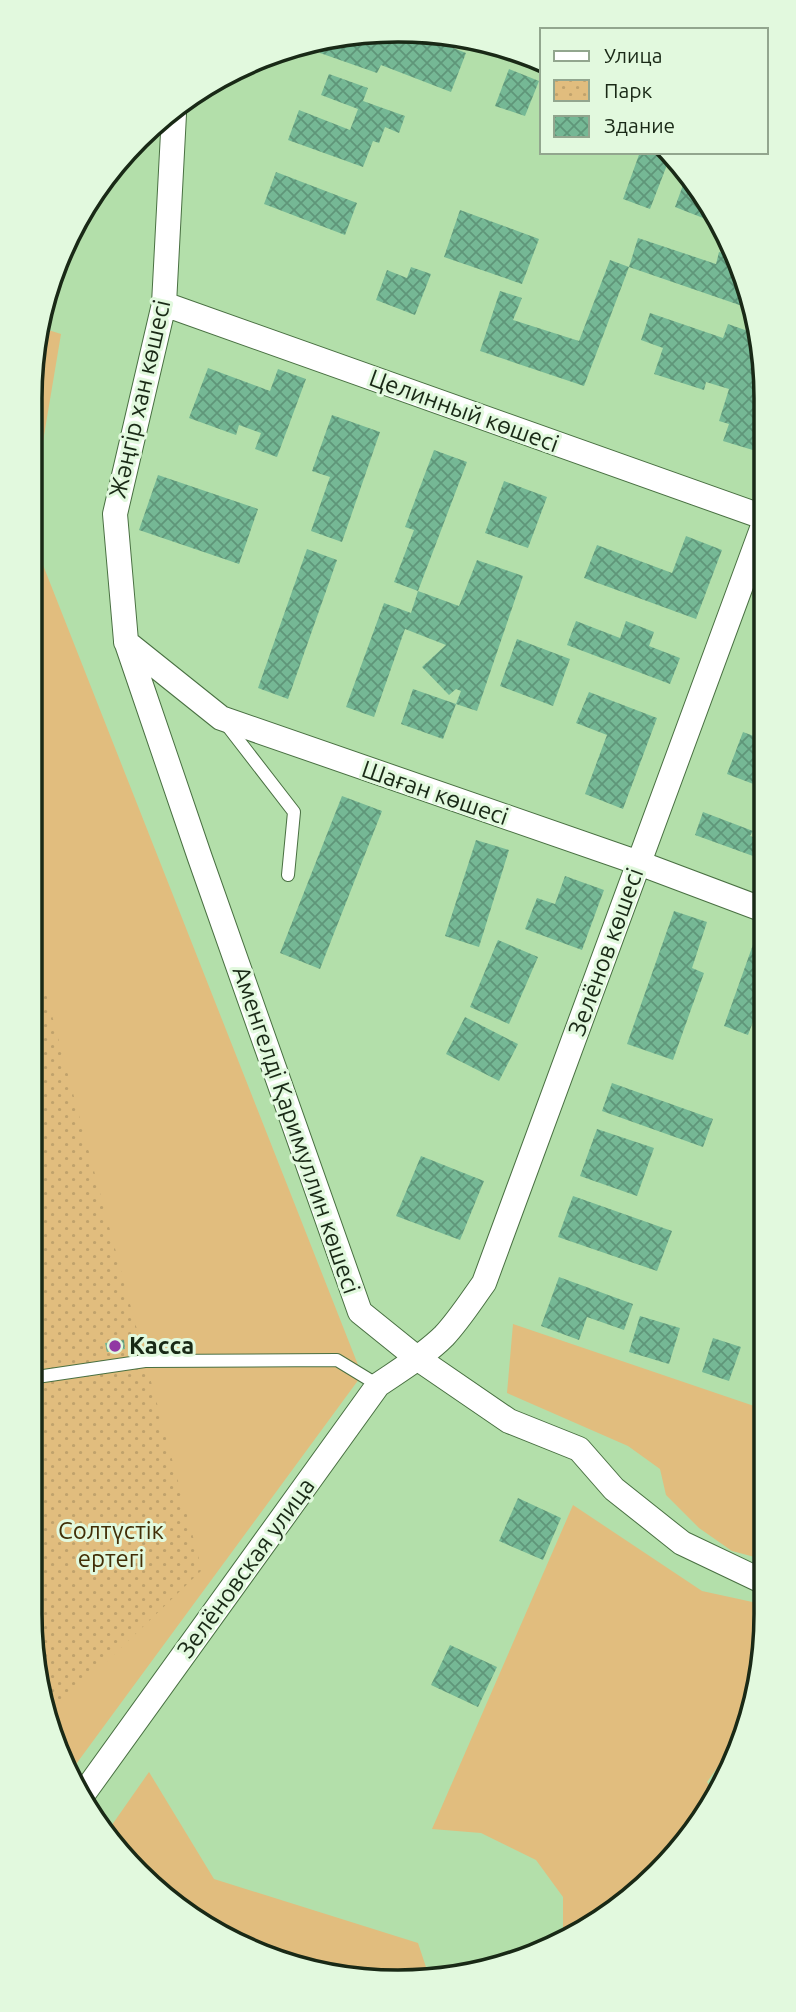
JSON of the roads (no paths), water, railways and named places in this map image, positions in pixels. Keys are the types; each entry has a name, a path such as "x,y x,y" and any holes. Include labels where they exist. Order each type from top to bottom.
{"street":[{"name":"Жәңгір хан көшесі","path":"126,641 115,514 164,304 174,122"},
{"name":"Целинный көшесі","path":"164,304 754,513"},
{"name":"Зелёнов көшесі","path":"417,1358 443,1336 484,1283 754,553"},
{"name":"Шаған көшесі","path":"126,641 221,718 639,863 754,906"},
{"name":"Аменгелді Қаримуллин көшесі","path":"126,641 360,1312 417,1358 509,1420 579,1449 614,1489 682,1543 754,1577"},
{"name":"Зелёновская улица","path":"88,1787 378,1385 417,1358"}],"lane":[{"path":"221,718 293,812 288,875"},
{"path":"42,1376 145,1361 337,1360 378,1385"}],"place":[{"name":"Касса","path":"115,1346"}],"park label":[{"name":"Солтүстік ертегі","path":"111,1545"}]}
